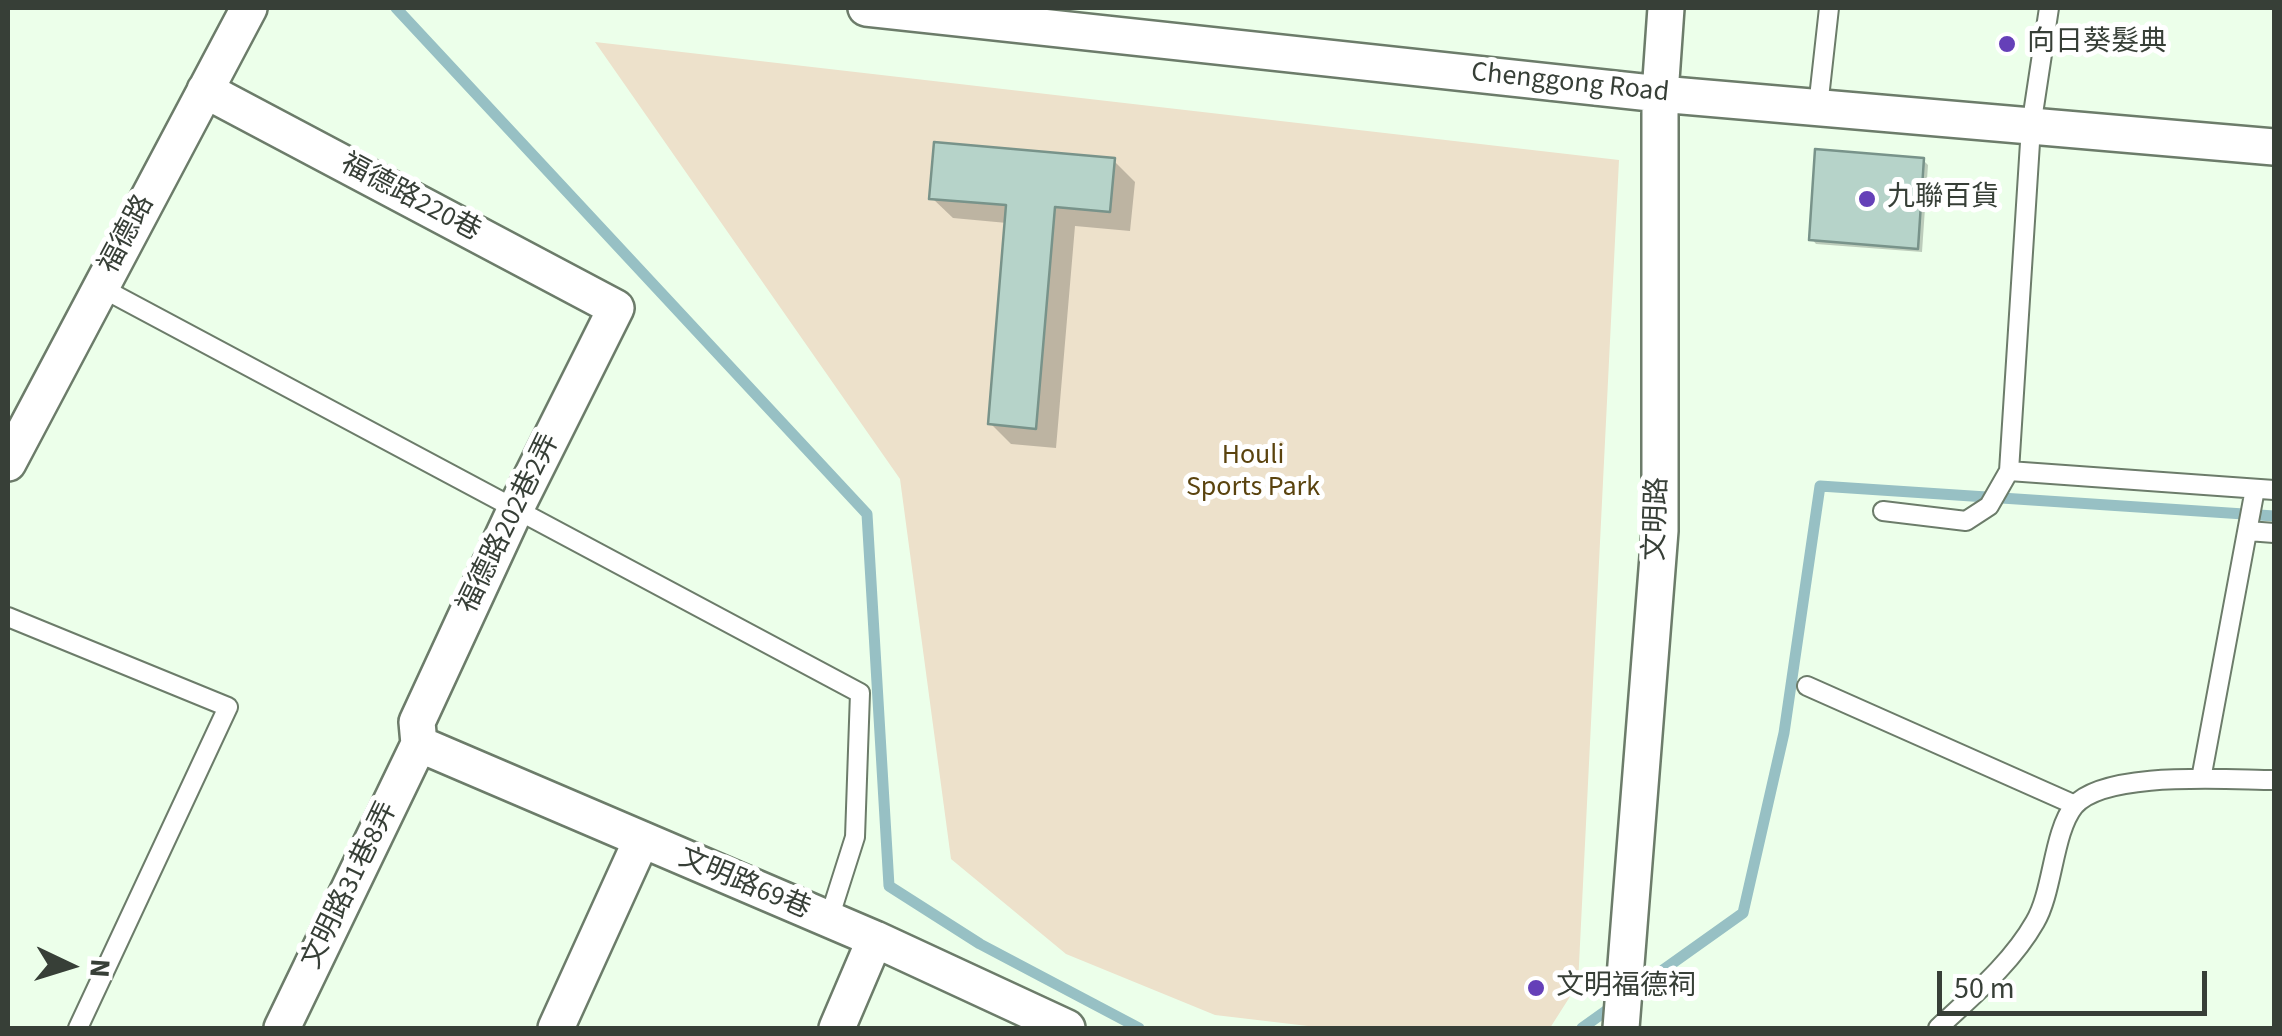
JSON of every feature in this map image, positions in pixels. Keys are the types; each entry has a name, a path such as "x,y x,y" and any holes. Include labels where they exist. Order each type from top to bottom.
{"street":[{"name":"福德路","path":"8,463 249,8"},
{"name":"Chenggong Road","path":"866,8 1660,94 2274,147"},
{"name":"文明路","path":"1624,1027 1660,530 1660,94 1666,8"},
{"name":"福德路220巷","path":"204,90 616,308"},
{"name":"福德路202巷2弄","path":"419,744 417,722 516,508 616,308"},
{"name":"文明路69巷","path":"419,744 875,940 1067,1028"},
{"name":"文明路31巷8弄","path":"282,1028 419,744"},
{"path":"556,1028 641,841"},
{"path":"837,1028 875,940"}],"lane":[{"path":"1818,107 1829,8"},
{"path":"1883,510 1966,521 1990,506 2009,471 2032,127 2049,8"},
{"path":"100,287 860,693 856,837 828,922"},
{"path":"2009,471 2265,490 2248,530 2201,779"},
{"path":"2248,530 2274,532"},
{"path":"8,617 228,708 78,1028"},
{"path":"1807,686 2075,806"},
{"path":"1938,1028 2000,970 2037,920 2075,806 2116,783 2274,780"}],"green space":[{"name":"Houli Sports Park","path":"595,42 1619,160 1578,984 1550,1028 1325,1028 1215,1015 1066,954 951,859 900,479"}],"building":[{"path":"934,142 1115,158 1110,212 1055,207 1036,429 988,424 1006,205 929,199"},
{"name":"九聯百貨","path":"1815,149 1924,158 1918,249 1809,240"}],"waterway":[{"path":"396,8 867,514 889,886 980,944 1139,1028"},
{"path":"1632,992 1743,913 1784,733 1820,486 2274,516"},
{"path":"1582,1028 1617,1003"}],"place":[{"name":"向日葵髮典","path":"2007,44"},
{"name":"九聯百貨","path":"1867,199"},
{"name":"文明福德祠","path":"1536,988"}]}
